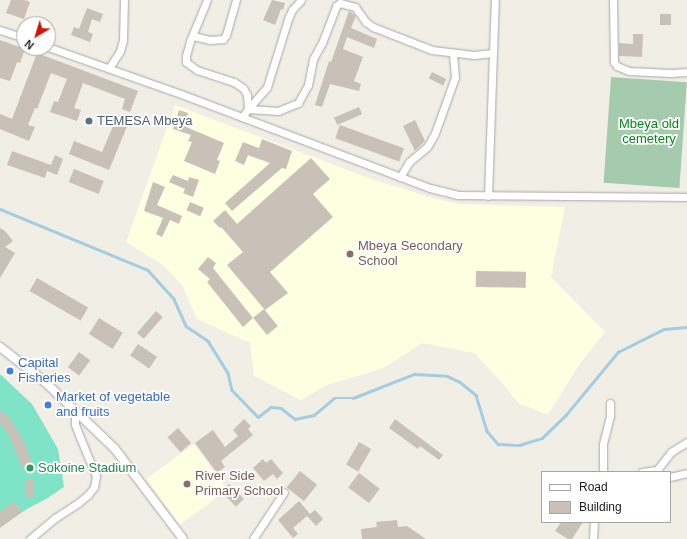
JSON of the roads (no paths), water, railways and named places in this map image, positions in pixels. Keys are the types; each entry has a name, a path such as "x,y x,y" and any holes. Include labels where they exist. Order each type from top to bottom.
{"street":[{"path":"109,68 120,51 123,40 124,0"},
{"path":"207,0 192,36 186,56 186,62 197,70 234,82 243,88 247,95 248,109"},
{"path":"192,36 210,40 223,39 226,35 236,0"},
{"path":"242,117 267,87 288,18 292,10 301,0"},
{"path":"351,0 366,22 373,27 432,50 453,54 474,55 493,53"},
{"path":"488,196 495,0"},
{"path":"613,0 614,62 617,66 629,71 671,73 687,72"},
{"path":"248,109 278,111 298,103 308,85 313,58 322,42 336,6 342,3 355,7"},
{"path":"0,30 16,35"},
{"path":"56,50 242,117 430,188 458,195 687,196"},
{"path":"400,176 409,162 427,147 435,133 455,76 453,54"},
{"path":"0,347 45,382 115,449 183,539"},
{"path":"603,471 603,444 610,415 610,403"},
{"path":"30,539 55,518 88,495 94,487 96,476 75,424 75,410"},
{"path":"650,471 657,470 671,452 687,442"},
{"path":"671,477 687,473"},
{"path":"253,539 284,492"},
{"path":"593,539 594,523"}],"waterway":[{"path":"0,209 148,270 174,299 186,326 208,341 228,373 232,390 258,417 271,407 281,408 295,419 314,415 334,398 353,398 414,374 447,376 460,382 476,395 487,431 498,444 519,445 542,438 565,416 618,352 664,329 687,327"}],"place":[{"name":"TEMESA Mbeya","path":"89,121"},
{"name":"Mbeya Secondary School","path":"350,254"},
{"name":"Capital Fisheries","path":"10,371"},
{"name":"Market of vegetable and fruits","path":"48,405"},
{"name":"Sokoine Stadium","path":"30,468"},
{"name":"River Side Primary School","path":"187,484"}],"park label":[{"name":"Mbeya old cemetery","path":"649,132"}]}
